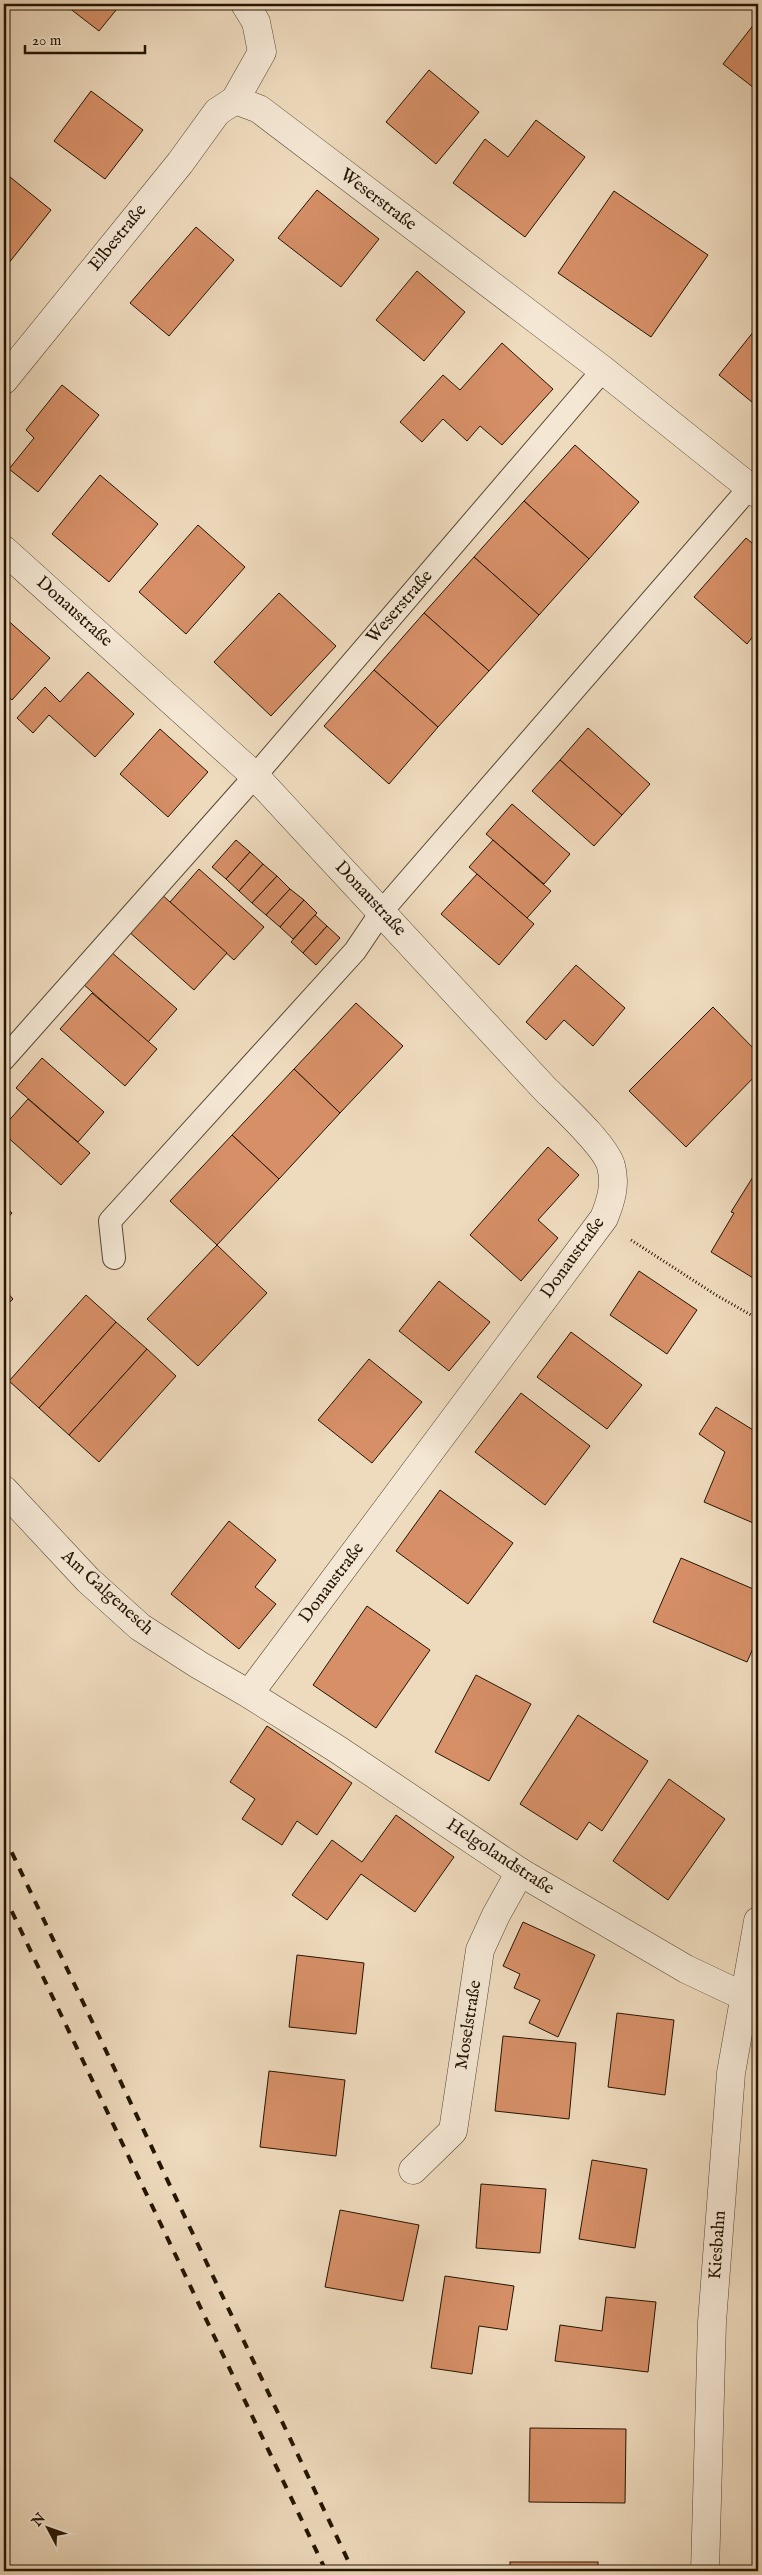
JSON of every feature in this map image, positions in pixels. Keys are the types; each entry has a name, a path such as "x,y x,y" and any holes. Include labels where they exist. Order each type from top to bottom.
{"street":[{"path":"235,100 262,52 256,22 245,4"},
{"name":"Weserstraße","path":"235,100 259,109 603,370 754,490"},
{"name":"Elbestraße","path":"4,378 180,163 217,112 235,100"},
{"name":"Donaustraße","path":"4,550 255,776 545,1089 590,1134 611,1164 613,1196 604,1218 249,1694"},
{"name":"Am Galgenesch","path":"4,1490 88,1580 140,1627 249,1694"},
{"name":"Helgolandstraße","path":"249,1694 337,1749 520,1872 686,1969 751,2001"},
{"name":"Moselstraße","path":"413,2170 453,2131 480,1950 496,1915 520,1872"},
{"name":"Kiesbahn","path":"705,2571 712,2322 731,2072 751,2001 758,1921"}],"lane":[{"name":"Weserstraße","path":"255,776 603,370"},
{"path":"114,1258 110,1221 355,951 382,911 754,490"},
{"path":"4,1060 255,776"}],"path":[{"path":"604,1218 640,1247 758,1319"}],"building":[{"path":"64,4 121,4 99,31"},
{"path":"758,19 758,91 723,64"},
{"path":"429,70 479,112 436,164 386,122"},
{"path":"91,91 143,130 105,179 54,141"},
{"path":"536,120 585,157 525,237 453,183 485,139 508,157"},
{"path":"4,174 51,210 4,269"},
{"path":"317,190 379,239 341,287 278,238"},
{"path":"614,191 708,255 651,337 558,273"},
{"path":"196,227 234,260 169,336 130,303"},
{"path":"417,271 465,312 424,361 376,320"},
{"path":"758,326 758,407 719,375"},
{"path":"502,343 553,389 502,445 480,426 467,441 443,419 422,442 400,422 443,375 460,390"},
{"path":"62,385 99,415 38,492 9,469 34,438 26,430"},
{"path":"575,445 639,502 589,559 524,501"},
{"path":"100,475 158,524 109,582 52,534"},
{"path":"524,501 589,559 539,615 474,557"},
{"path":"198,525 245,567 186,634 139,592"},
{"path":"746,538 758,548 758,630 747,644 694,597"},
{"path":"474,557 539,615 489,671 424,613"},
{"path":"279,593 336,646 271,716 214,662"},
{"path":"424,613 489,671 438,727 374,670"},
{"path":"4,617 50,658 12,700 4,693"},
{"path":"374,670 438,727 389,784 324,726"},
{"path":"88,672 134,714 95,757 49,715 33,733 17,718 45,687 60,702"},
{"path":"588,728 650,784 622,815 560,760"},
{"path":"160,729 208,772 168,817 120,774"},
{"path":"560,760 622,815 594,846 532,791"},
{"path":"512,804 570,854 544,884 486,834"},
{"path":"236,840 250,852 226,879 212,867"},
{"path":"493,840 551,891 527,918 469,867"},
{"path":"250,852 263,864 239,891 226,879"},
{"path":"263,864 277,876 252,903 239,891"},
{"path":"199,869 264,927 234,960 170,902"},
{"path":"477,874 534,924 499,965 441,914"},
{"path":"277,876 290,889 266,915 252,903"},
{"path":"290,889 304,900 280,927 266,915"},
{"path":"160,893 227,953 194,990 127,930"},
{"path":"304,900 317,913 293,939 280,927"},
{"path":"315,915 327,926 303,953 291,942"},
{"path":"327,926 340,938 316,965 303,953"},
{"path":"110,951 177,1009 148,1042 82,983"},
{"path":"576,965 625,1008 593,1046 564,1020 546,1040 526,1022"},
{"path":"92,993 157,1049 125,1086 60,1029"},
{"path":"356,1003 403,1046 340,1113 294,1069"},
{"path":"713,1007 758,1053 758,1073 686,1147 629,1091"},
{"path":"42,1058 104,1112 78,1142 16,1088"},
{"path":"294,1069 340,1113 279,1179 232,1135"},
{"path":"28,1099 90,1153 61,1185 4,1134 4,1126"},
{"path":"232,1135 279,1179 217,1245 170,1201"},
{"path":"548,1147 579,1175 538,1220 558,1238 521,1281 470,1235"},
{"path":"758,1162 758,1281 711,1252 734,1213 731,1212 756,1172 753,1171"},
{"path":"4,1206 12,1213 4,1222"},
{"path":"217,1245 267,1293 198,1366 147,1319"},
{"path":"639,1271 697,1310 667,1354 610,1315"},
{"path":"439,1281 490,1322 449,1371 399,1331"},
{"path":"4,1289 13,1299 4,1308"},
{"path":"86,1295 116,1322 39,1408 9,1381"},
{"path":"116,1322 147,1349 69,1435 39,1408"},
{"path":"571,1332 642,1385 607,1429 537,1377"},
{"path":"758,1337 758,1353 753,1350"},
{"path":"147,1349 176,1376 99,1462 69,1435"},
{"path":"369,1359 422,1402 372,1463 318,1420"},
{"path":"521,1393 590,1446 545,1505 475,1452"},
{"path":"716,1407 758,1433 758,1458 754,1464 758,1466 758,1525 704,1502 725,1452 699,1434"},
{"path":"758,1413 758,1428 753,1425"},
{"path":"440,1490 513,1543 468,1604 396,1551"},
{"path":"229,1521 276,1560 255,1587 276,1604 239,1649 171,1594"},
{"path":"681,1558 758,1591 758,1637 747,1662 653,1622"},
{"path":"367,1606 430,1650 376,1728 313,1685"},
{"path":"476,1675 531,1704 489,1781 435,1752"},
{"path":"578,1715 648,1761 602,1831 589,1822 577,1840 520,1804"},
{"path":"267,1726 352,1783 317,1835 297,1821 282,1845 242,1819 255,1799 230,1782"},
{"path":"669,1779 725,1819 668,1900 613,1861"},
{"path":"396,1815 454,1857 415,1912 361,1874 327,1920 292,1895 332,1840 362,1862"},
{"path":"523,1922 595,1955 558,2037 529,2023 540,2000 514,1988 520,1974 503,1966"},
{"path":"297,1955 364,1963 356,2034 289,2027"},
{"path":"617,2013 674,2020 665,2095 608,2087"},
{"path":"503,2036 576,2043 569,2119 495,2111"},
{"path":"269,2071 345,2080 336,2156 260,2147"},
{"path":"592,2160 647,2169 635,2248 579,2239"},
{"path":"481,2184 546,2189 540,2253 476,2248"},
{"path":"340,2210 419,2225 403,2301 325,2287"},
{"path":"445,2276 514,2286 507,2330 479,2326 472,2374 431,2368"},
{"path":"606,2297 656,2302 648,2372 555,2361 560,2325 602,2331"},
{"path":"530,2428 626,2429 625,2503 529,2502"},
{"path":"510,2562 598,2562 598,2571 510,2571"}],"railway":[{"path":"4,1836 353,2571"},
{"path":"4,1895 326,2571"}]}
